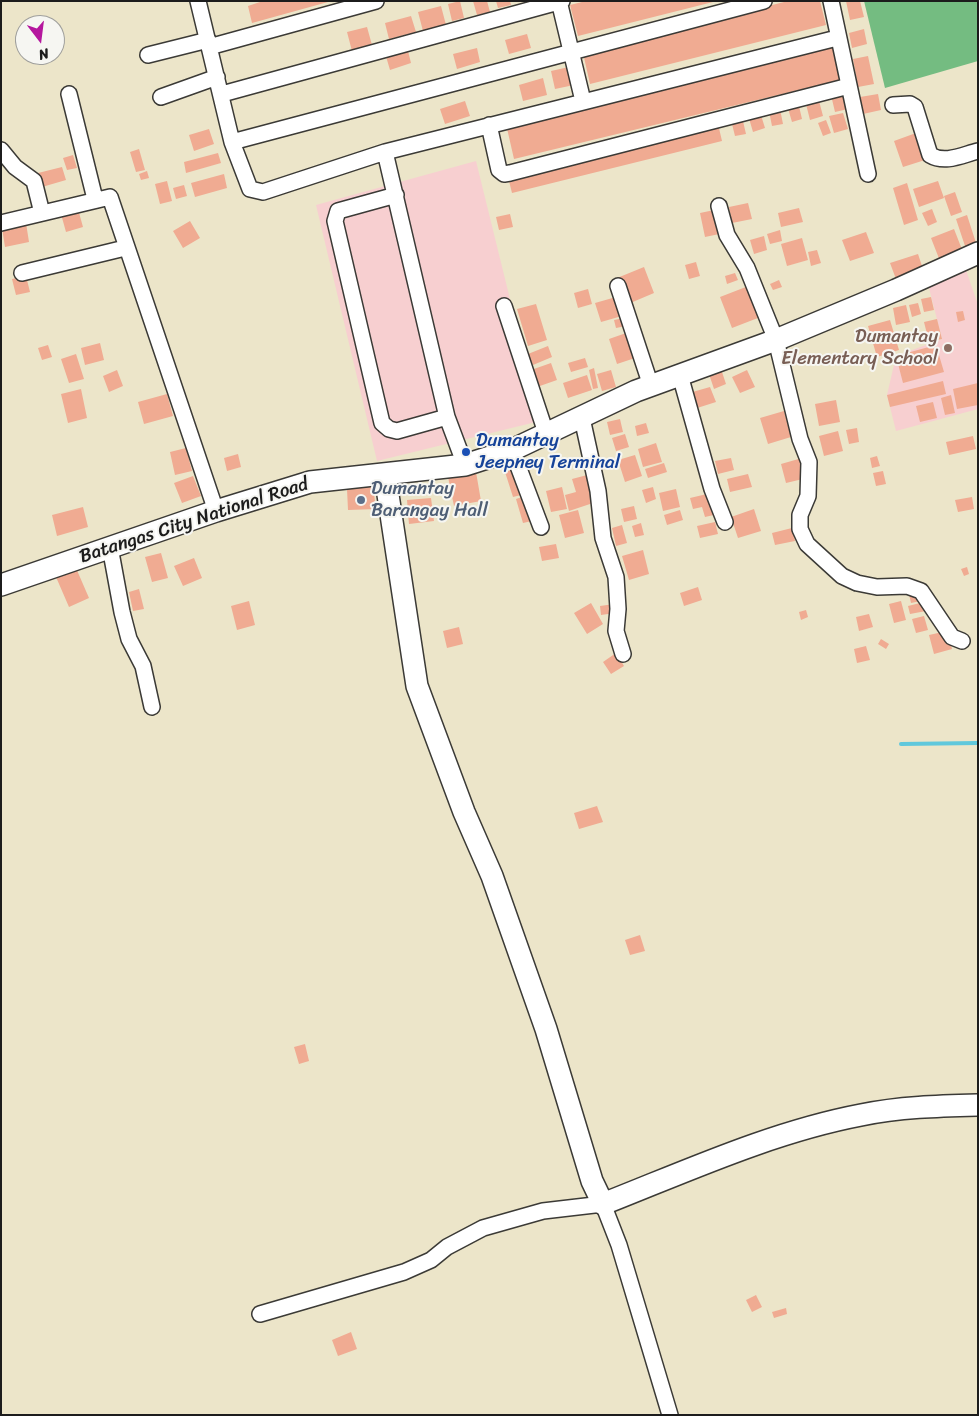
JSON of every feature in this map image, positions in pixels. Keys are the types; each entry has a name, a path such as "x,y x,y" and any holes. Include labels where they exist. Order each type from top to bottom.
{"street":[{"path":"198,1 222,94 232,142 250,189 263,192 385,152 837,38"},
{"path":"148,55 209,44 376,1"},
{"path":"232,142 764,1"},
{"path":"830,1 868,174"},
{"path":"222,94 560,2 583,101"},
{"path":"161,96 217,78"},
{"path":"489,125 499,170 504,174 849,86"},
{"path":"69,94 95,199"},
{"path":"893,105 910,104 915,107 930,155 938,159 946,159 978,151"},
{"path":"1,150 15,167 34,181 42,213"},
{"path":"385,152 447,416 466,465"},
{"path":"396,195 338,211 335,221 382,423 389,429 397,431 447,416"},
{"path":"1,223 95,199 110,197 216,511"},
{"path":"720,206 727,235 747,268 776,340 800,439 809,462 808,496 800,515 800,529 806,544 842,576 857,583 877,586 907,586 920,591 952,637 962,641"},
{"path":"22,273 126,248"},
{"name":"Batangas City National Road","path":"1,585 216,511 310,482 466,465 512,450 651,386 776,340 896,290 978,253"},
{"path":"618,286 651,386"},
{"path":"504,306 546,433"},
{"path":"680,375 712,489 725,522"},
{"path":"582,418 590,464 598,491 603,538 616,577 618,609 616,631 623,654"},
{"path":"512,450 541,527"},
{"path":"385,475 417,686 464,812 492,876 546,1029 592,1181 604,1204 619,1245 670,1415"},
{"path":"110,547 122,612 129,638 143,666 152,707"},
{"path":"260,1314 404,1272 432,1260 448,1247 483,1228 543,1211 604,1204 712,1161 796,1131 861,1115 926,1106 978,1105"}],"shaded area":[{"path":"476,161 540,421 377,461 316,205"},
{"name":"Dumantay Elementary School","path":"966,270 978,305 978,409 896,431 887,395 896,356 942,339 928,284"}],"green space":[{"path":"864,1 978,1 978,61 885,88"}],"building":[{"path":"263,1 328,2 252,23 248,6"},
{"path":"460,1 464,18 452,21 448,4"},
{"path":"473,1 487,1 490,12 477,15"},
{"path":"496,1 510,1 511,5 498,8"},
{"path":"586,1 713,2 578,36 570,5"},
{"path":"788,1 820,1 826,25 590,84 583,53"},
{"path":"846,1 860,1 864,17 850,20"},
{"path":"441,6 446,25 423,31 418,12"},
{"path":"411,16 416,32 389,39 385,23"},
{"path":"367,27 372,45 352,51 347,32"},
{"path":"864,29 867,44 852,48 849,33"},
{"path":"527,34 531,48 509,54 505,40"},
{"path":"835,44 844,79 514,159 506,124"},
{"path":"407,47 411,63 390,70 385,53"},
{"path":"477,48 480,62 457,69 453,54"},
{"path":"868,56 874,84 858,87 853,59"},
{"path":"569,67 574,85 555,89 551,71"},
{"path":"543,78 547,95 523,101 519,85"},
{"path":"843,92 848,109 835,112 831,95"},
{"path":"878,94 881,110 863,114 860,97"},
{"path":"818,97 823,116 810,120 805,100"},
{"path":"465,101 470,116 445,124 440,109"},
{"path":"798,102 802,119 792,122 787,105"},
{"path":"780,109 783,124 772,126 769,111"},
{"path":"760,112 765,128 753,132 748,115"},
{"path":"843,113 848,129 834,133 829,116"},
{"path":"742,117 746,134 735,136 731,120"},
{"path":"826,120 831,133 823,136 818,123"},
{"path":"718,124 722,141 512,193 508,177"},
{"path":"209,129 214,144 194,151 189,135"},
{"path":"916,133 925,160 903,167 894,141"},
{"path":"139,149 145,170 136,172 130,152"},
{"path":"218,153 221,163 186,173 184,162"},
{"path":"73,155 77,168 67,170 63,158"},
{"path":"62,167 66,180 42,187 38,173"},
{"path":"147,171 149,178 141,180 139,174"},
{"path":"224,174 227,188 195,197 191,183"},
{"path":"167,181 172,201 160,204 155,184"},
{"path":"938,181 944,198 919,207 913,189"},
{"path":"907,183 918,220 904,225 893,188"},
{"path":"184,185 187,196 176,199 173,188"},
{"path":"955,192 962,212 951,216 944,196"},
{"path":"748,203 752,219 732,223 729,207"},
{"path":"799,208 803,222 781,227 778,213"},
{"path":"78,209 83,227 66,232 61,214"},
{"path":"719,209 724,233 705,237 700,213"},
{"path":"932,209 937,222 928,226 922,213"},
{"path":"510,214 513,227 499,230 496,217"},
{"path":"967,215 977,246 966,249 956,219"},
{"path":"190,221 200,238 183,248 173,231"},
{"path":"26,223 29,242 5,247 2,228"},
{"path":"954,229 963,252 940,261 931,238"},
{"path":"780,230 782,241 770,244 767,234"},
{"path":"866,232 874,253 850,261 842,240"},
{"path":"764,236 767,250 754,254 750,240"},
{"path":"802,238 808,260 787,266 781,244"},
{"path":"817,250 821,263 811,266 808,252"},
{"path":"918,254 923,269 896,279 890,263"},
{"path":"696,262 700,276 689,279 685,265"},
{"path":"644,267 654,293 628,304 617,278"},
{"path":"735,273 738,280 727,284 725,276"},
{"path":"26,276 30,292 16,295 12,279"},
{"path":"779,280 782,287 773,290 770,284"},
{"path":"751,285 763,316 732,328 720,297"},
{"path":"588,289 592,304 578,308 574,293"},
{"path":"616,297 622,316 601,322 595,303"},
{"path":"931,297 934,310 924,312 921,299"},
{"path":"918,303 921,314 912,317 909,305"},
{"path":"536,304 547,340 528,346 517,309"},
{"path":"906,305 910,322 896,325 893,308"},
{"path":"963,311 965,320 958,322 956,312"},
{"path":"624,318 626,326 616,328 614,320"},
{"path":"937,319 942,339 929,342 924,322"},
{"path":"890,320 899,350 877,357 868,326"},
{"path":"629,332 638,357 617,364 609,339"},
{"path":"100,343 104,360 85,365 81,348"},
{"path":"48,345 52,357 42,360 38,348"},
{"path":"936,345 944,372 903,383 896,356"},
{"path":"548,346 552,357 533,365 528,354"},
{"path":"76,354 84,379 69,383 61,359"},
{"path":"585,358 588,367 571,372 568,363"},
{"path":"551,363 557,380 537,387 531,370"},
{"path":"594,368 598,388 593,389 589,370"},
{"path":"721,369 726,384 714,389 709,374"},
{"path":"117,370 123,386 109,392 103,376"},
{"path":"611,370 616,387 602,391 597,374"},
{"path":"747,370 755,387 740,393 732,377"},
{"path":"587,375 592,390 568,398 563,383"},
{"path":"943,381 946,394 890,407 887,395"},
{"path":"978,383 978,405 957,409 953,389"},
{"path":"710,387 716,402 694,409 689,393"},
{"path":"81,389 87,418 68,423 61,394"},
{"path":"167,394 173,416 144,424 138,402"},
{"path":"951,395 955,413 945,415 941,398"},
{"path":"836,400 840,422 819,426 815,404"},
{"path":"933,402 937,418 920,422 916,406"},
{"path":"784,411 791,437 768,444 760,418"},
{"path":"620,419 623,432 610,435 607,422"},
{"path":"646,423 649,433 637,436 635,426"},
{"path":"857,428 859,442 849,444 846,430"},
{"path":"838,431 843,451 824,456 819,436"},
{"path":"625,434 629,447 616,451 612,438"},
{"path":"973,436 976,449 949,455 946,442"},
{"path":"656,443 662,462 643,467 638,449"},
{"path":"186,448 192,471 175,475 170,452"},
{"path":"238,454 241,467 227,471 224,458"},
{"path":"635,455 642,476 625,482 618,460"},
{"path":"877,456 880,466 872,468 870,458"},
{"path":"731,458 734,470 718,474 715,461"},
{"path":"802,458 807,478 786,483 781,464"},
{"path":"664,463 667,472 648,478 645,469"},
{"path":"517,468 525,494 513,497 505,472"},
{"path":"883,471 886,484 876,486 873,473"},
{"path":"476,472 481,501 454,506 448,477"},
{"path":"591,474 599,501 569,511 565,495 576,492 572,479"},
{"path":"748,474 752,487 730,492 727,479"},
{"path":"193,476 201,496 182,503 174,483"},
{"path":"373,486 376,509 348,510 347,489"},
{"path":"562,487 567,509 551,512 546,491"},
{"path":"653,487 656,499 646,503 642,490"},
{"path":"676,489 680,507 663,511 659,493"},
{"path":"707,494 709,502 714,501 718,514 705,517 702,507 693,509 690,498"},
{"path":"528,495 536,520 523,523 516,499"},
{"path":"972,497 974,509 958,512 955,500"},
{"path":"431,498 434,521 409,524 407,500"},
{"path":"634,506 637,519 624,522 621,509"},
{"path":"83,507 88,527 57,536 52,515"},
{"path":"754,509 761,531 738,538 731,517"},
{"path":"578,510 584,533 565,538 559,515"},
{"path":"680,510 683,520 667,525 664,515"},
{"path":"715,522 718,534 700,538 697,526"},
{"path":"641,523 644,535 635,537 632,526"},
{"path":"622,525 627,543 616,546 612,528"},
{"path":"792,528 795,541 775,545 772,533"},
{"path":"556,544 559,558 542,561 539,547"},
{"path":"643,550 649,574 629,580 622,556"},
{"path":"161,553 168,578 152,582 145,557"},
{"path":"194,558 202,578 183,586 174,566"},
{"path":"967,567 969,574 964,576 961,569"},
{"path":"76,568 89,598 69,607 56,577"},
{"path":"698,587 702,600 684,606 680,593"},
{"path":"139,589 144,609 133,611 129,592"},
{"path":"919,591 921,601 911,603 909,594"},
{"path":"249,601 255,625 237,630 231,606"},
{"path":"901,601 906,620 894,623 889,604"},
{"path":"924,602 926,611 910,614 908,606"},
{"path":"591,603 603,624 587,634 574,613"},
{"path":"614,604 615,613 601,615 600,606"},
{"path":"806,610 808,617 801,620 799,612"},
{"path":"869,614 873,627 859,631 856,617"},
{"path":"924,616 928,630 916,633 912,619"},
{"path":"459,627 463,644 447,648 443,631"},
{"path":"947,631 952,649 934,654 929,635"},
{"path":"881,639 889,644 886,649 878,644"},
{"path":"866,646 870,660 857,663 854,649"},
{"path":"616,653 624,666 611,674 603,662"},
{"path":"597,806 603,822 579,829 574,813"},
{"path":"640,935 645,951 630,955 625,940"},
{"path":"305,1044 309,1061 299,1064 294,1047"},
{"path":"756,1295 762,1307 752,1312 746,1300"},
{"path":"786,1308 787,1314 774,1318 772,1312"},
{"path":"351,1332 357,1349 338,1356 332,1340"}],"waterway":[{"path":"901,744 978,743"}],"place":[{"name":"Dumantay Elementary School","path":"948,348"},
{"name":"Dumantay Jeepney Terminal","path":"466,452"},
{"name":"Dumantay Barangay Hall","path":"361,500"}]}
